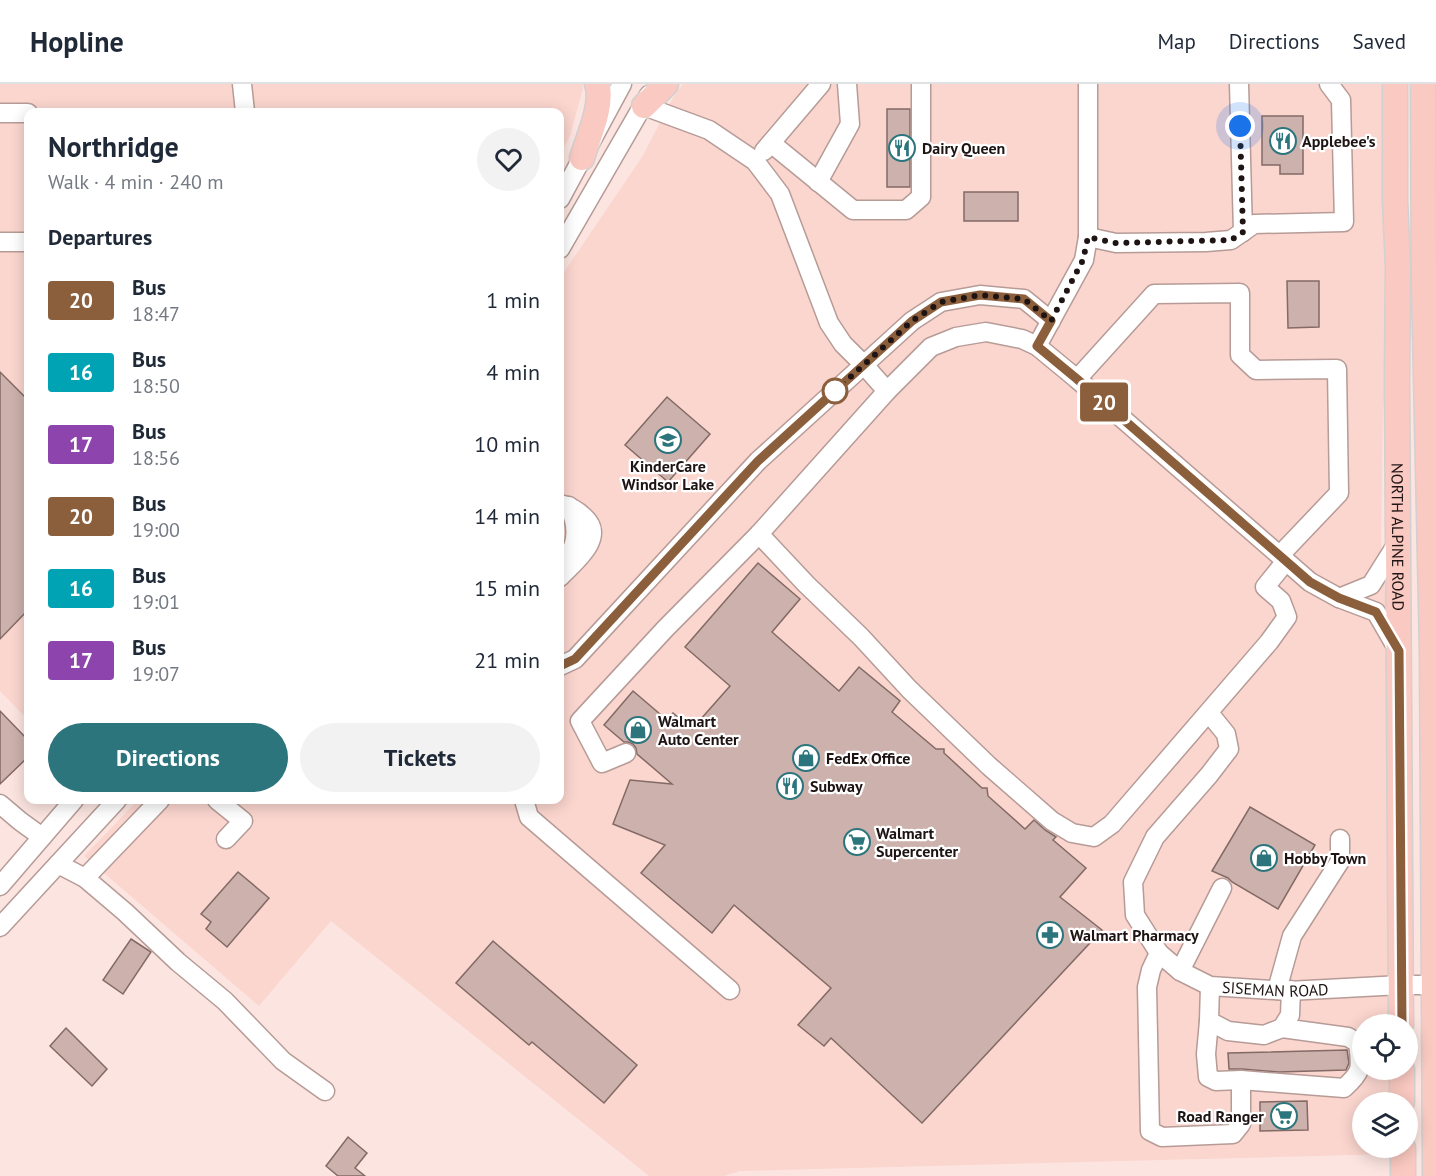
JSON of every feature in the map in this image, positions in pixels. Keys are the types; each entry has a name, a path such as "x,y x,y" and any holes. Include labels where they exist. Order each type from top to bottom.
{"main road":[{"path":"582,158 598,106 600,91 597,84"},
{"path":"644,106 666,84"},
{"name":"NORTH ALPINE ROAD","path":"1394,86 1398,266 1401,1014"},
{"name":"NORTH ALPINE ROAD","path":"1425,90 1430,152 1424,265 1430,527 1435,1176"},
{"path":"1398,266 1424,265"},
{"path":"1403,1158 1403,1176"}],"street":[{"path":"242,84 245,108"},
{"path":"564,192 622,84"},
{"path":"564,242 655,84"},
{"path":"755,161 821,84"},
{"path":"818,182 850,124 847,84"},
{"path":"771,143 853,210 906,210 921,197 921,84"},
{"path":"1037,346 1083,260 1088,237 1088,84"},
{"path":"1239,84 1243,232"},
{"path":"1088,237 1116,243 1206,242 1231,240 1254,224 1344,222 1341,100 1329,84"},
{"path":"644,106 710,130 755,161 780,194 829,323 843,344 887,391"},
{"path":"0,113 24,113"},
{"path":"0,242 24,242"},
{"path":"759,534 909,689 982,759 1053,822 1072,833 1094,837 1112,824 1209,713 1287,617 1281,601 1265,586 1283,558 1339,493 1337,369 1256,370 1240,355 1240,293 1154,294 1077,379"},
{"path":"564,664 575,659 758,461 912,321 941,302 980,295 1024,299 1051,321"},
{"path":"626,753 602,763 580,721 665,629 759,534 887,391 931,347 956,337 986,332 1022,339 1037,346 1310,582 1339,598 1376,612 1399,651"},
{"path":"564,505 575,520 575,536 572,548 564,558"},
{"path":"564,505 579,512 592,525 593,535 586,550 564,573"},
{"path":"1339,598 1371,585 1398,542"},
{"name":"SISEMAN ROAD","path":"1209,713 1226,734 1229,749 1155,837 1133,882 1135,915 1159,953 1180,970 1210,986 1284,990 1435,985"},
{"path":"0,804 42,837"},
{"path":"0,886 71,804"},
{"path":"0,927 113,804"},
{"path":"85,878 156,804"},
{"path":"222,804 243,822 226,839"},
{"path":"525,804 529,817 730,990"},
{"path":"1282,1028 1290,1015 1284,990 1292,936 1340,861 1340,839"},
{"path":"58,864 85,878 125,912 178,962 225,1000 283,1061 325,1091"},
{"path":"1180,970 1222,888"},
{"path":"1159,953 1151,970 1147,987 1150,1131 1162,1137 1233,1134 1241,1124 1241,1080"},
{"path":"1209,1021 1228,1031 1264,1035 1282,1028 1348,1037 1358,1043 1360,1063 1358,1076 1344,1088 1241,1080 1216,1081 1208,1077 1206,1054 1210,986"}],"shaded area":[{"path":"0,84 583,84 570,136 564,147 564,108 24,108 24,716 0,691"},
{"path":"683,84 1381,84 1385,95 1387,367 1383,412 1381,550 1390,649 1392,1014 1352,1014 1352,1080 1392,1080 1393,1092 1352,1092 1352,1155 740,1171 724,1176 649,1176 331,921 259,1006 84,856 134,804 564,804 564,272 642,157 675,94"}],"building":[{"name":"Dairy Queen","path":"887,109 910,109 910,187 887,187"},
{"name":"Applebee's","path":"1262,116 1303,116 1303,174 1280,174 1280,165 1262,165"},
{"path":"964,192 1018,192 1018,221 964,221"},
{"path":"1287,281 1319,281 1319,327 1288,328"},
{"path":"0,372 24,396 24,614 0,639"},
{"name":"KinderCare Windsor Lake","path":"667,397 710,434 668,482 625,445"},
{"name":"Walmart Supercenter","path":"758,563 800,599 772,632 839,691 859,667 900,701 892,712 936,749 944,749 944,753 982,788 987,788 988,796 1025,829 1034,820 1056,837 1053,840 1086,868 1060,897 1102,930 922,1123 831,1038 824,1046 798,1025 831,988 734,905 712,933 641,873 665,845 613,824 630,780 672,784 637,754 633,744 624,742 604,725 633,691 667,720 673,713 692,729 730,686 685,647"},
{"path":"0,711 24,736 24,761 0,784"},
{"name":"Hobby Town","path":"1250,807 1315,845 1278,909 1228,878 1212,871"},
{"path":"238,872 269,898 227,947 206,929 211,922 201,914"},
{"path":"131,939 151,952 123,994 103,980"},
{"path":"493,941 637,1065 604,1103 532,1042 529,1045 456,983"},
{"path":"66,1028 107,1069 92,1086 50,1046"},
{"path":"1347,1050 1349,1063 1346,1070 1279,1072 1229,1069 1228,1053"},
{"name":"Road Ranger","path":"1307,1101 1308,1130 1260,1131 1260,1102"},
{"path":"348,1137 367,1153 355,1168 365,1176 338,1176 326,1166"}],"bus line":[{"name":"20","path":"564,664 575,659 758,461 912,321 941,302 980,295 1024,299 1051,321 1037,346 1046,355 1077,379 1310,582 1339,598 1376,612 1399,651 1402,1014"}],"place":[{"name":"Applebee's","path":"1283,141"},
{"name":"Dairy Queen","path":"902,148"},
{"name":"KinderCare Windsor Lake","path":"668,440"},
{"name":"Walmart Auto Center","path":"638,730"},
{"name":"FedEx Office","path":"806,758"},
{"name":"Subway","path":"790,786"},
{"name":"Walmart Supercenter","path":"857,842"},
{"name":"Hobby Town","path":"1264,858"},
{"name":"Walmart Pharmacy","path":"1050,935"},
{"name":"Road Ranger","path":"1284,1116"}],"route":[{"path":"835,391 912,321 941,302 980,295 1024,299 1051,321 1083,260 1088,237 1116,243 1231,240 1243,232 1240,126"}]}
